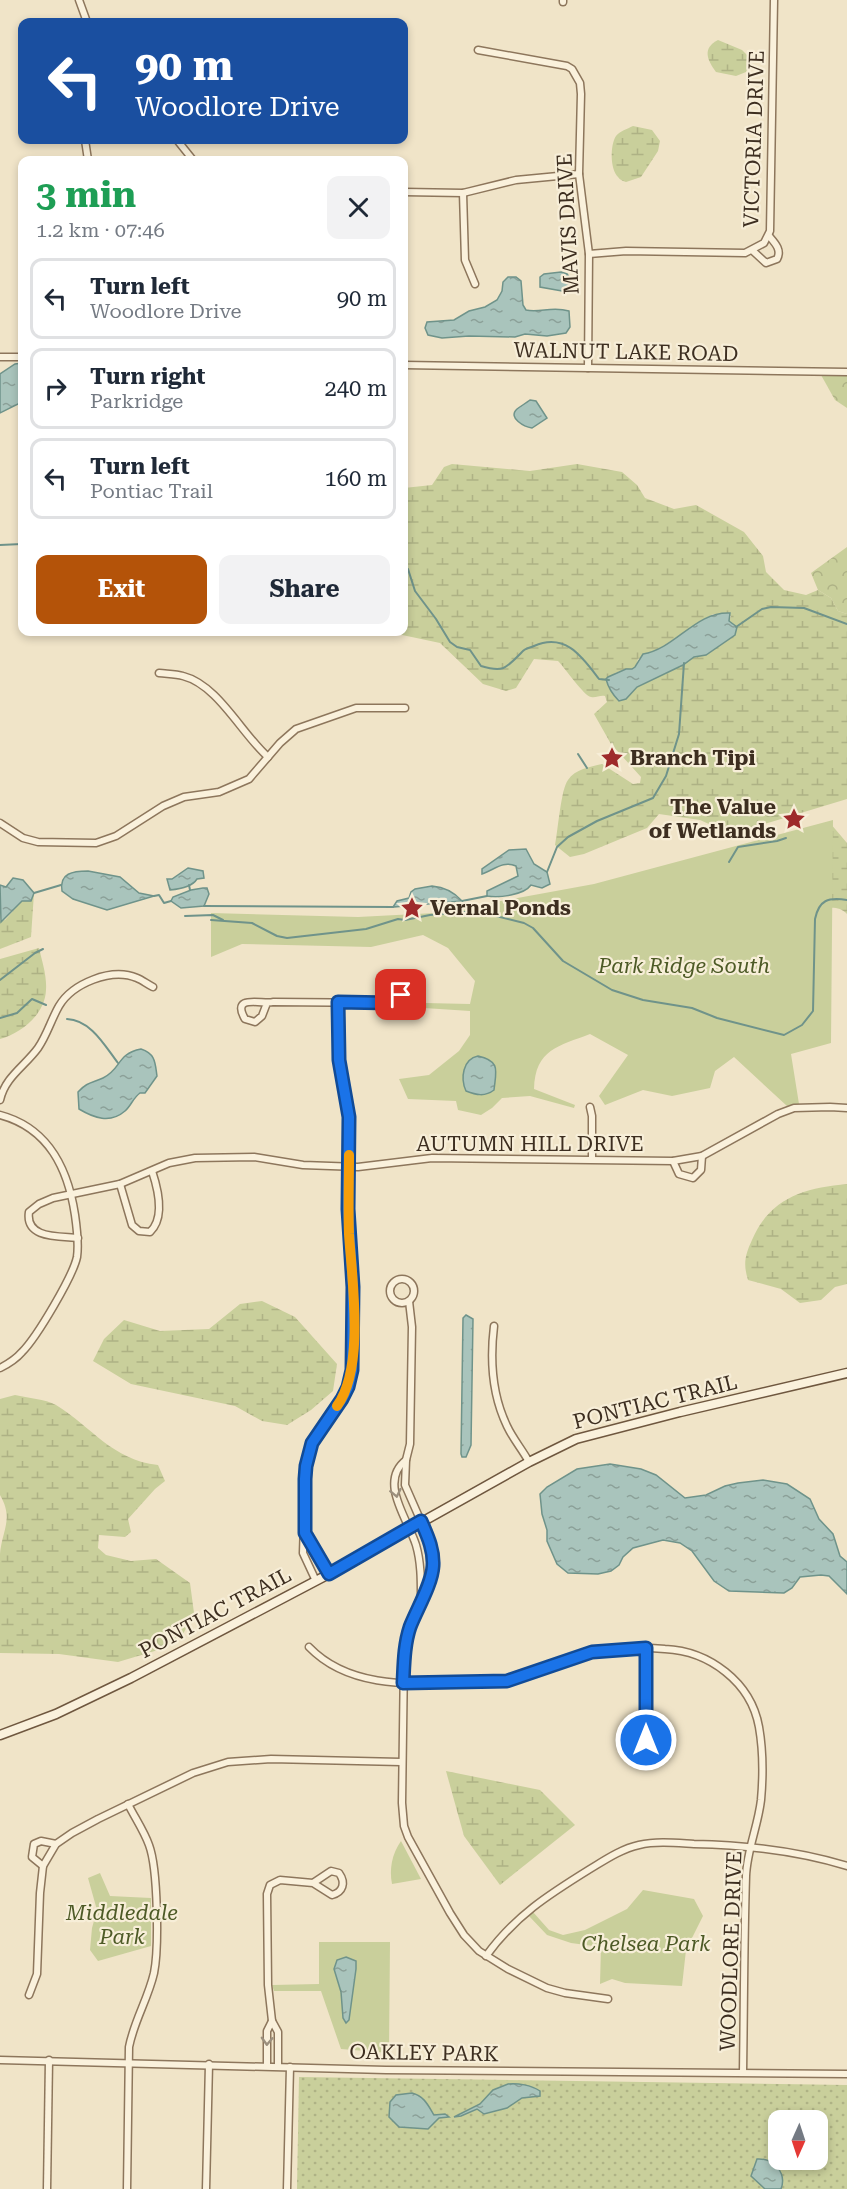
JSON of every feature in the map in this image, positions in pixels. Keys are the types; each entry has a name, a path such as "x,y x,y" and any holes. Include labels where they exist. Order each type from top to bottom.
{"main road":[{"name":"PONTIAC TRAIL","path":"0,1736 56,1714 102,1692 316,1581 557,1448 591,1435 847,1373"}],"street":[{"path":"79,0 86,18"},
{"name":"VICTORIA DRIVE","path":"589,254 626,251 745,253 753,251 764,243 769,236 774,0"},
{"name":"MAVIS DRIVE","path":"478,50 560,64 572,69 580,83 579,174 589,254 588,368"},
{"path":"180,144 190,156"},
{"path":"408,192 463,193 516,180 579,174"},
{"path":"463,193 465,260 475,284"},
{"path":"753,251 765,263 769,264 777,260 778,248 769,236"},
{"path":"0,357 18,357"},
{"name":"WALNUT LAKE ROAD","path":"408,365 847,372"},
{"path":"159,673 182,675 207,688 256,747 268,757"},
{"path":"0,823 23,838 38,842 96,843 116,836 163,806 184,797 219,792 249,779 280,743 296,729 312,722 356,708 405,708"},
{"path":"0,1100 8,1080 37,1048 59,1006 70,992 89,981 116,976 135,977 153,987"},
{"path":"267,1004 273,1002 392,1003 408,1014 418,1010 420,1003 415,993 408,992 392,1003"},
{"path":"316,1581 303,1553 308,1453 319,1431 342,1399 352,1370 353,1311 348,1209 349,1117 339,1060 338,1002"},
{"path":"590,1107 592,1159"},
{"name":"AUTUMN HILL DRIVE","path":"78,1238 37,1232 31,1228 28,1219 29,1212 39,1204 53,1198 120,1184 169,1163 182,1160 217,1156 254,1157 303,1166 376,1166 432,1158 673,1161 702,1156 778,1114 794,1108 847,1108"},
{"path":"0,1115 10,1118 35,1133 46,1143 60,1162 72,1193 78,1238 74,1268 33,1340 21,1354 0,1368"},
{"name":"AUTUMN HILL DRIVE","path":"673,1161 679,1174 693,1179 701,1170 702,1156"},
{"path":"120,1184 132,1225 139,1232 150,1232 156,1226 158,1215 158,1196 152,1171"},
{"path":"409,1301 402,1303 394,1300 389,1289 393,1282 400,1278 411,1282 414,1290 409,1301 412,1327 411,1413 405,1485 430,1542 433,1566 431,1579 421,1598 410,1629 404,1660 402,1814 408,1837 464,1935 486,1956 547,1988 608,1999"},
{"path":"494,1326 495,1389 506,1425 529,1462"},
{"path":"406,1460 399,1466 394,1477 394,1488 417,1546 421,1598"},
{"path":"305,1533 329,1574"},
{"name":"WOODLORE DRIVE","path":"309,1647 332,1666 354,1676 403,1683 507,1681 592,1652 646,1648 686,1652 712,1662 736,1682 753,1709 760,1736 761,1799 749,1848 746,1891 743,2072"},
{"path":"646,1648 646,1740"},
{"path":"30,1995 37,1974 43,1866 56,1844 98,1819 194,1773 238,1760 401,1762"},
{"path":"127,2189 129,2062 132,2034 147,1998 154,1971 156,1913 155,1871 152,1857 146,1838 128,1804"},
{"path":"43,1866 32,1857 34,1844 41,1841 56,1844"},
{"path":"486,1956 500,1938 550,1893 625,1849 638,1845 661,1843 749,1848 826,1860 847,1866"},
{"path":"278,2066 278,2032 272,2021 268,1985 267,1894 270,1885 279,1880 313,1883 332,1895 338,1893 343,1885 339,1873 331,1871 313,1883"},
{"path":"267,2066 267,2031 272,2021"},
{"name":"OAKLEY PARK","path":"0,2060 409,2070 847,2074"},
{"path":"47,2189 49,2060"},
{"path":"206,2189 209,2064"},
{"path":"287,2189 290,2067"}],"green space":[{"path":"718,40 742,50 752,60 751,70 736,76 716,72 710,63 708,50"},
{"path":"633,126 652,130 660,141 658,151 641,177 626,182 615,173 612,151 616,136"},
{"path":"821,375 847,375 847,408 835,400"},
{"path":"452,464 530,471 577,464 622,472 637,485 645,498 674,509 696,505 744,532 763,556 766,572 784,590 806,595 818,590 831,598 838,611 847,614 847,799 731,834 700,820 659,814 647,828 584,854 570,857 555,845 563,792 571,776 583,769 602,764 633,784 640,783 641,777 611,744 594,714 607,702 605,696 588,695 558,661 534,659 516,688 506,691 483,684 440,643 407,636 408,488 432,485 444,467","holes":["713,614 731,616 729,621 735,635 706,655 694,657 683,665 637,687 626,699 615,697 608,686 615,673 636,667 638,659 655,651"]},
{"path":"847,547 847,614 838,611 831,598 818,590 811,573"},
{"name":"Park Ridge South","path":"833,820 831,1043 791,1054 799,1104 787,1106 734,1057 715,1071 710,1088 672,1096 643,1090 605,1105 599,1096 628,1055 590,1034 551,1051 544,1057 535,1076 534,1089 575,1105 574,1108 530,1096 502,1098 481,1115 458,1110 456,1101 408,1099 399,1079 429,1075 459,1051 470,1035 470,1011 424,1008 425,1003 470,1004 475,981 448,948 423,935 371,947 242,944 211,957 211,913 358,917 435,913 594,884"},
{"path":"830,823 847,843 847,914 836,908 822,909"},
{"path":"34,893 31,937 0,949 0,921 5,920 22,901 31,901"},
{"path":"39,948 46,985 45,999 31,1021 16,1032 0,1039 0,959"},
{"path":"847,1184 847,1284 835,1287 821,1300 800,1303 781,1289 748,1280 745,1264 748,1250 759,1226 768,1214 790,1198 803,1192"},
{"path":"262,1301 295,1317 337,1364 333,1391 311,1410 287,1425 262,1421 235,1406 131,1384 93,1361 104,1339 124,1320 160,1331 209,1329 240,1304"},
{"path":"15,1395 52,1403 115,1450 142,1462 158,1465 165,1481 128,1519 131,1532 125,1537 99,1535 98,1548 106,1555 131,1561 156,1559 190,1583 194,1613 182,1636 158,1650 118,1662 59,1654 0,1653 0,1554 7,1518 0,1495 0,1399"},
{"path":"446,1771 540,1790 575,1825 500,1885 464,1836"},
{"path":"401,1841 421,1879 392,1884 392,1862"},
{"name":"Middledale Park","path":"100,1873 110,1896 151,1898 151,1946 98,1961 90,1950 92,1928 97,1910 88,1878"},
{"name":"Chelsea Park","path":"643,1890 694,1899 703,1916 686,1950 682,1986 625,1983 612,1979 600,1984 601,1947 571,1943 547,1935 529,1916 533,1912 549,1930 563,1935 585,1930 627,1909"},
{"path":"319,1942 390,1942 389,2053 341,2049 321,1991 274,1991 272,1985 319,1984"},
{"path":"299,2077 847,2085 847,2189 297,2189"}],"water":[{"path":"561,272 570,278 569,288 562,291 540,287 540,277 544,274"},
{"path":"508,277 516,277 521,281 523,305 526,310 569,311 570,327 566,333 547,336 525,334 515,337 442,338 428,335 425,328 427,322 454,320 469,311 485,307 497,300 502,291 503,282"},
{"path":"18,364 18,404 0,413 0,374"},
{"path":"530,400 536,401 547,418 532,428 522,424 514,416 517,409"},
{"path":"730,613 729,621 737,627 735,635 706,655 694,657 683,665 637,687 626,699 619,701 613,694 606,679 608,677 626,669 632,669 643,654 655,651 707,618"},
{"path":"526,849 534,864 547,872 550,884 542,888 531,885 511,895 487,896 487,891 518,876 516,866 511,864 482,874 482,869 509,850"},
{"path":"188,868 203,871 204,878 197,879 185,887 170,890 167,879 172,879"},
{"path":"88,871 120,877 139,893 154,896 107,910 73,899 62,891 63,880 68,874"},
{"path":"13,878 23,880 34,893 31,901 22,901 1,922 0,885 6,887"},
{"path":"432,886 449,891 462,901 393,907 397,901 409,898 415,889"},
{"path":"207,888 209,894 204,906 181,908 171,901 173,897"},
{"path":"141,1049 152,1056 157,1076 145,1093 140,1093 125,1111 114,1117 96,1117 79,1109 78,1092 81,1089 109,1074 127,1054"},
{"path":"478,1056 490,1061 495,1068 494,1090 484,1094 466,1091 463,1080 466,1065"},
{"path":"466,1315 473,1319 471,1445 466,1457 462,1457 463,1318"},
{"path":"610,1464 641,1469 656,1475 685,1498 706,1495 738,1483 763,1480 787,1484 810,1499 819,1519 833,1534 840,1556 847,1562 847,1594 829,1576 821,1575 800,1577 792,1588 784,1593 729,1591 714,1581 692,1551 680,1543 663,1540 633,1548 611,1571 598,1574 568,1573 557,1564 547,1541 540,1494 547,1487 577,1469"},
{"path":"346,1957 356,1961 356,1969 349,2020 346,2023 343,2018 341,1992 334,1969 337,1960"},
{"path":"508,2084 533,2087 540,2091 540,2096 522,2098 507,2108 484,2114 477,2109 454,2117 480,2104 493,2090"},
{"path":"412,2093 428,2104 434,2115 445,2114 449,2117 439,2118 428,2129 399,2127 389,2117 390,2102 396,2095"},
{"path":"757,2159 768,2161 768,2170 781,2172 781,2189 765,2189 751,2176"}],"waterway":[{"path":"0,545 18,544"},
{"path":"408,569 415,591 450,642 457,647 470,650 481,666 504,668 526,649 555,642 572,649 599,679 609,680"},
{"path":"736,627 762,609 771,607 804,608 847,624"},
{"path":"547,872 557,847 568,837 597,821 653,798 666,776 679,734 684,663"},
{"path":"578,754 587,768"},
{"path":"729,862 738,847 786,838"},
{"path":"34,893 61,885"},
{"path":"189,885 190,890"},
{"path":"154,896 159,895 164,903 171,901"},
{"path":"462,901 487,896"},
{"path":"211,920 252,923 277,936 287,938 366,929 398,919 405,920 430,915 464,912 496,916 524,923 533,928 563,961 612,990 643,1000 692,1008 717,1018 784,1035 802,1025 813,1011 815,919 819,908 825,901 847,900"},
{"path":"204,906 393,907"},
{"path":"185,916 213,915 223,920"},
{"path":"0,980 43,949"},
{"path":"0,1018 17,1013 32,999 46,1005"},
{"path":"67,1019 76,1020 90,1029 118,1063"}],"slow traffic":[{"path":"337,1406 348,1387 352,1370 353,1287 348,1209 349,1155"}],"place":[{"name":"Branch Tipi","path":"612,758"},
{"name":"The Value of Wetlands","path":"794,819"},
{"name":"Vernal Ponds","path":"412,908"}],"route":[{"path":"401,995 392,1003 338,1002 337,1041 341,1080 349,1117 348,1209 353,1287 352,1370 342,1399 319,1431 308,1453 305,1479 305,1533 329,1574 421,1521 430,1542 433,1566 431,1579 421,1598 410,1629 404,1660 403,1683 507,1681 592,1652 646,1648 646,1740"}]}
